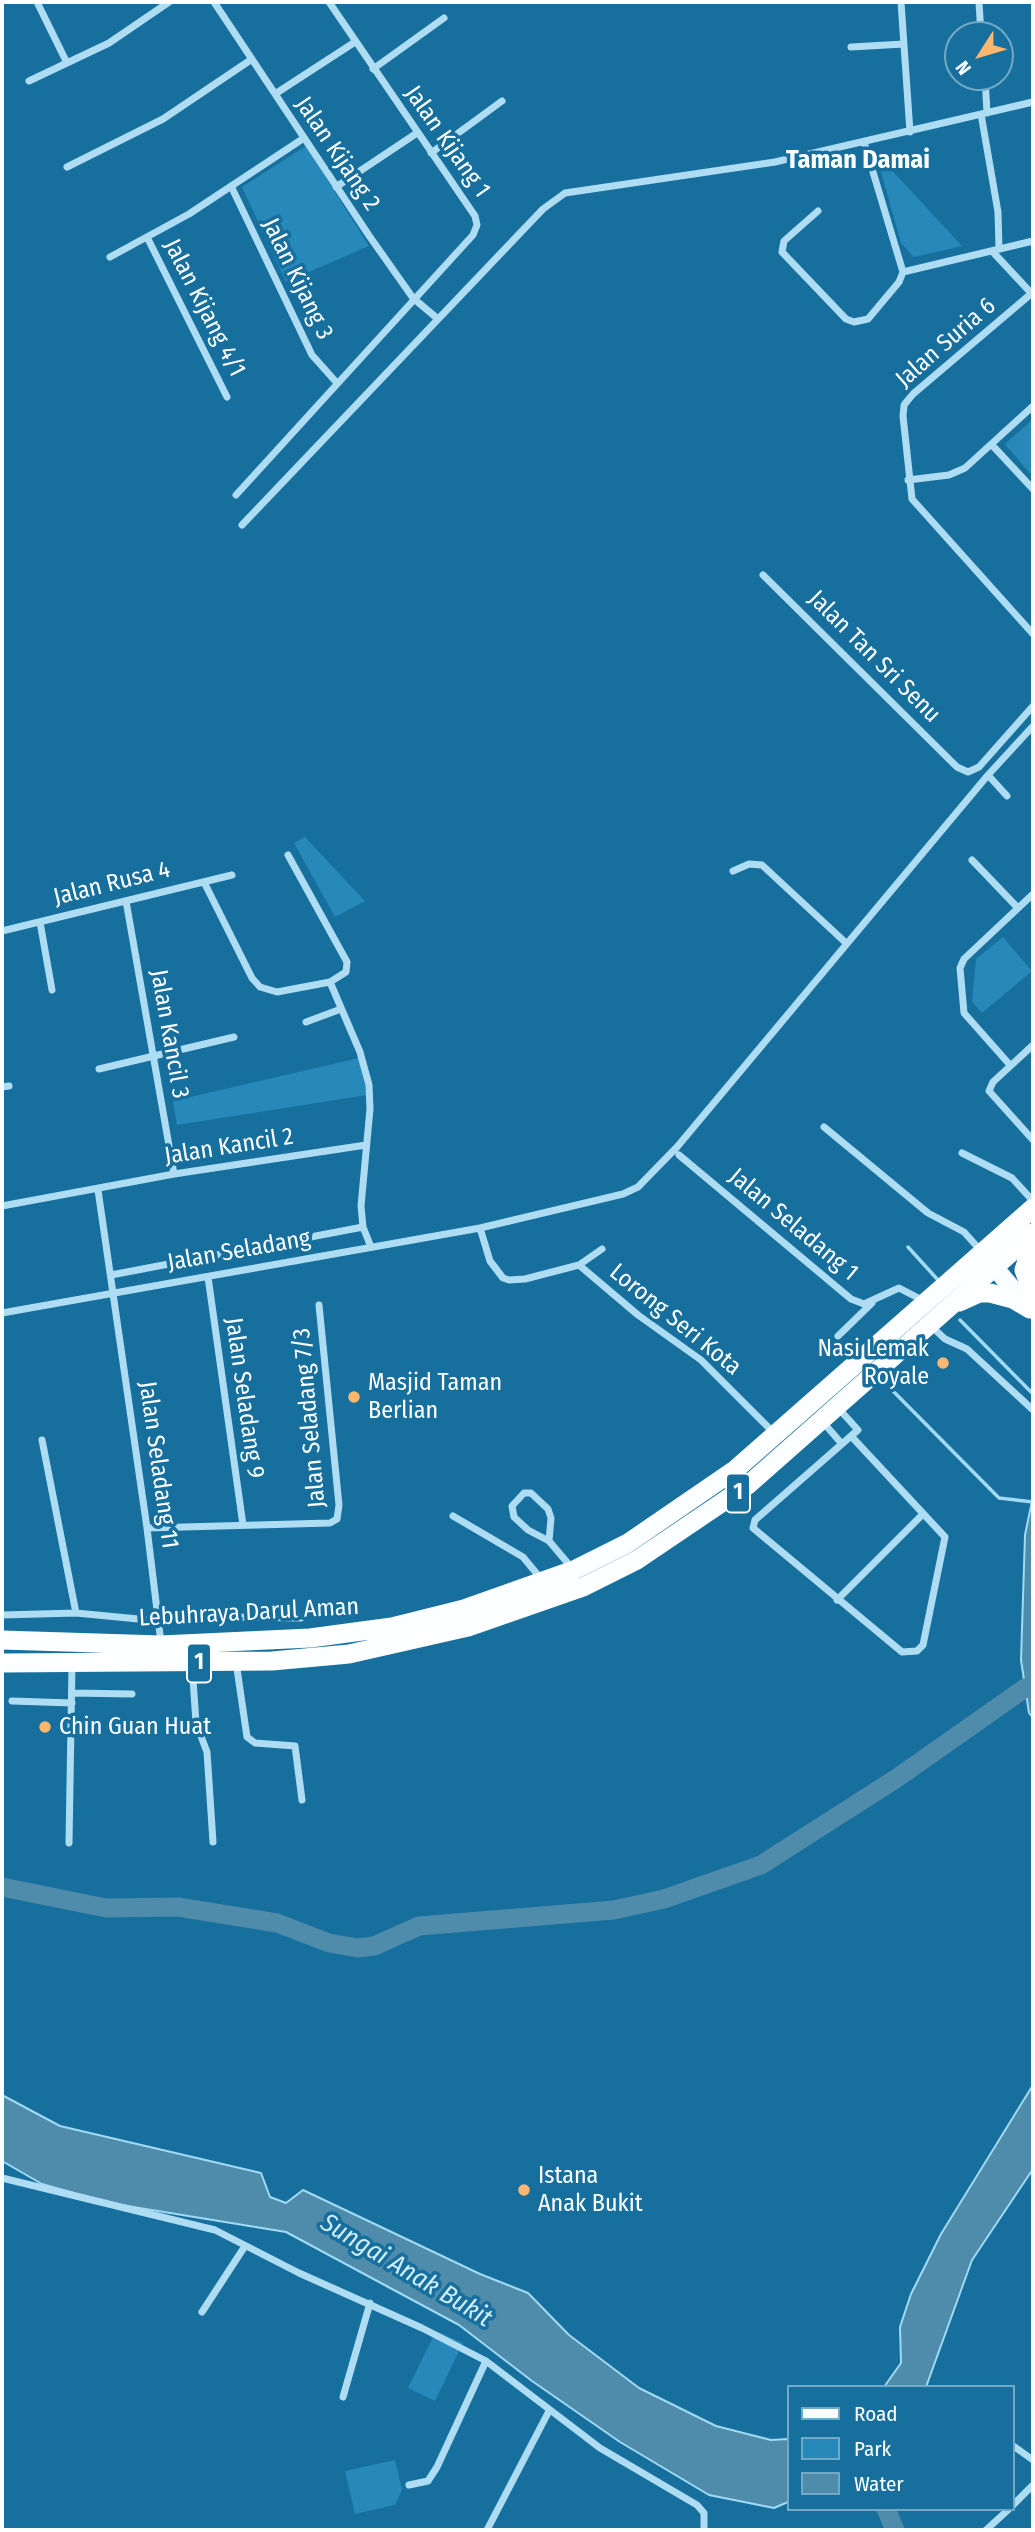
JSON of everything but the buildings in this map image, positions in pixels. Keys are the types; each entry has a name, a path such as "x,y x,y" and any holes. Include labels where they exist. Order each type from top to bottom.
{"highway":[{"name":"Lebuhraya Darul Aman","path":"2,1663 192,1663 307,1659 394,1646 468,1627 583,1587 637,1560 748,1485 946,1308 1033,1208"},
{"name":"Lebuhraya Darul Aman","path":"2,1640 161,1645 299,1639 392,1627 464,1609 543,1583 628,1543 684,1507 736,1469 926,1302 993,1255 1033,1233"},
{"path":"946,1308 979,1293 1032,1303 1024,1270 1033,1243"}],"main road":[{"path":"993,1255 1032,1303"}],"street":[{"path":"37,2 67,63"},
{"path":"29,81 109,43 169,2"},
{"name":"Jalan Kijang 2","path":"214,2 413,298 438,319"},
{"name":"Jalan Kijang 1","path":"329,2 475,216 477,225 473,235 413,298"},
{"path":"901,2 911,132"},
{"path":"979,2 980,21"},
{"path":"373,69 444,18"},
{"path":"275,94 355,42"},
{"path":"850,47 904,44"},
{"path":"67,167 146,128 252,59"},
{"path":"985,91 984,113 998,212 996,250 1033,294"},
{"path":"431,153 502,102"},
{"path":"242,524 543,209 565,193 775,162 1033,102"},
{"path":"337,187 417,133"},
{"path":"110,257 189,215 304,138"},
{"path":"818,211 784,241 782,252 846,318 854,322 868,319 900,282 903,272 863,142"},
{"name":"Jalan Kijang 3","path":"231,186 312,355 337,383"},
{"name":"Jalan Kijang 4/1","path":"147,237 227,397"},
{"path":"903,272 1033,241"},
{"name":"Jalan Suria 6","path":"1033,294 904,405 908,480 917,506 1033,634"},
{"path":"236,495 413,298"},
{"path":"908,480 957,472 1032,409"},
{"path":"992,445 1033,489"},
{"name":"Jalan Tan Sri Senu","path":"763,575 957,767 968,772 979,767 1032,708"},
{"name":"Jalan Seladang","path":"2,1313 113,1291 208,1277 480,1228 624,1194 638,1187 677,1147 988,775 1033,726"},
{"path":"988,775 1007,796"},
{"path":"204,882 252,978 260,987 277,992 330,982 346,972 347,962 288,855"},
{"path":"972,860 1017,907"},
{"path":"733,871 749,864 762,865 846,943"},
{"name":"Jalan Rusa 4","path":"2,931 232,875"},
{"path":"1010,1065 964,1013 959,974 964,959 1033,894"},
{"name":"Jalan Kancil 3","path":"126,901 174,1174"},
{"path":"40,922 52,990"},
{"path":"330,982 360,1052 369,1085 361,1206 363,1227 371,1247"},
{"path":"306,1022 341,1009"},
{"path":"99,1069 234,1037"},
{"path":"1033,1045 993,1082 989,1091 1033,1140"},
{"path":"824,1127 920,1207 964,1232 993,1255"},
{"name":"Jalan Kancil 2","path":"2,1206 48,1195 366,1145"},
{"path":"962,1153 1012,1178 1033,1201"},
{"name":"Jalan Seladang 1","path":"679,1155 851,1299 864,1304 872,1303 899,1288 926,1302"},
{"path":"98,1189 113,1291"},
{"path":"111,1275 363,1227"},
{"path":"480,1228 490,1261 503,1278 526,1279 579,1265 602,1250"},
{"name":"Lorong Seri Kota","path":"579,1265 638,1315 701,1360 775,1435"},
{"name":"Jalan Seladang 9","path":"208,1277 243,1525"},
{"name":"Jalan Seladang 11","path":"113,1291 161,1645"},
{"path":"838,1336 872,1303"},
{"name":"Jalan Seladang 7/3","path":"243,1525 330,1523 340,1513 319,1305"},
{"path":"929,1324 945,1339 967,1349 1033,1410"},
{"path":"837,1407 858,1430 851,1436 842,1444 753,1524 756,1531 902,1652 917,1651 923,1645 945,1537 851,1436"},
{"path":"821,1420 842,1444"},
{"path":"42,1440 76,1614"},
{"path":"549,1541 551,1518 548,1509 531,1493 524,1493 512,1506 514,1517 528,1530 549,1541 574,1570"},
{"path":"837,1600 922,1515"},
{"path":"453,1516 523,1557 543,1583"},
{"path":"147,1528 243,1525"},
{"path":"2,1615 76,1614 159,1619 301,1618"},
{"path":"236,1662 247,1737 255,1743 295,1746 302,1800"},
{"path":"192,1663 196,1723 207,1752 213,1842"},
{"path":"69,1843 72,1664"},
{"path":"72,1693 132,1694"},
{"path":"12,1701 72,1703"},
{"path":"2,2178 215,2231 370,2303 486,2361 549,2411 630,2468 697,2505 704,2513 704,2530"},
{"path":"202,2312 245,2246"},
{"path":"343,2397 370,2303"},
{"path":"409,2486 428,2481 437,2467 486,2361"},
{"path":"487,2530 549,2411"},
{"path":"1014,2446 1033,2460"},
{"path":"1014,2504 1033,2485"},
{"path":"986,2530 1007,2511"}],"green space":[{"path":"306,146 369,246 286,282 242,187"},
{"path":"886,164 962,246 914,257 901,243 879,165"},
{"path":"1033,419 1033,477 1005,444"},
{"path":"305,837 365,901 335,917 294,843"},
{"path":"1003,937 1032,971 982,1013 972,1002 976,959"},
{"path":"359,1058 367,1095 177,1125 173,1101"},
{"path":"436,2331 463,2343 435,2401 408,2388"},
{"path":"395,2460 402,2490 395,2505 355,2514 345,2471"}],"water":[{"path":"1033,1496 1033,1718 1029,1713 1021,1660 1025,1535"},
{"path":"1033,2085 1033,2169 972,2260 927,2385 885,2385 901,2363 900,2327 911,2294 941,2234"},
{"name":"Sungai Anak Bukit","path":"2,2095 60,2126 261,2173 270,2197 286,2203 303,2190 480,2274 528,2293 569,2335 639,2388 716,2426 771,2440 786,2439 786,2503 774,2508 709,2495 620,2442 532,2381 459,2325 286,2232 109,2203 42,2184 2,2161"}],"waterway":[{"path":"908,1247 938,1280"},
{"path":"960,1320 1033,1394"},
{"path":"892,1390 999,1498 1033,1502"},
{"path":"2,1887 106,1908 178,1907 277,1923 329,1943 358,1948 374,1946 419,1926 614,1910 664,1899 761,1865 897,1778 1025,1688 1033,1687"},
{"path":"887,2511 895,2530"}],"place":[{"name":"Nasi Lemak Royale","path":"943,1363"},
{"name":"Masjid Taman Berlian","path":"354,1397"},
{"name":"Chin Guan Huat","path":"45,1727"},
{"name":"Istana Anak Bukit","path":"524,2190"}],"district":[{"name":"Taman Damai","path":"858,161"}]}
